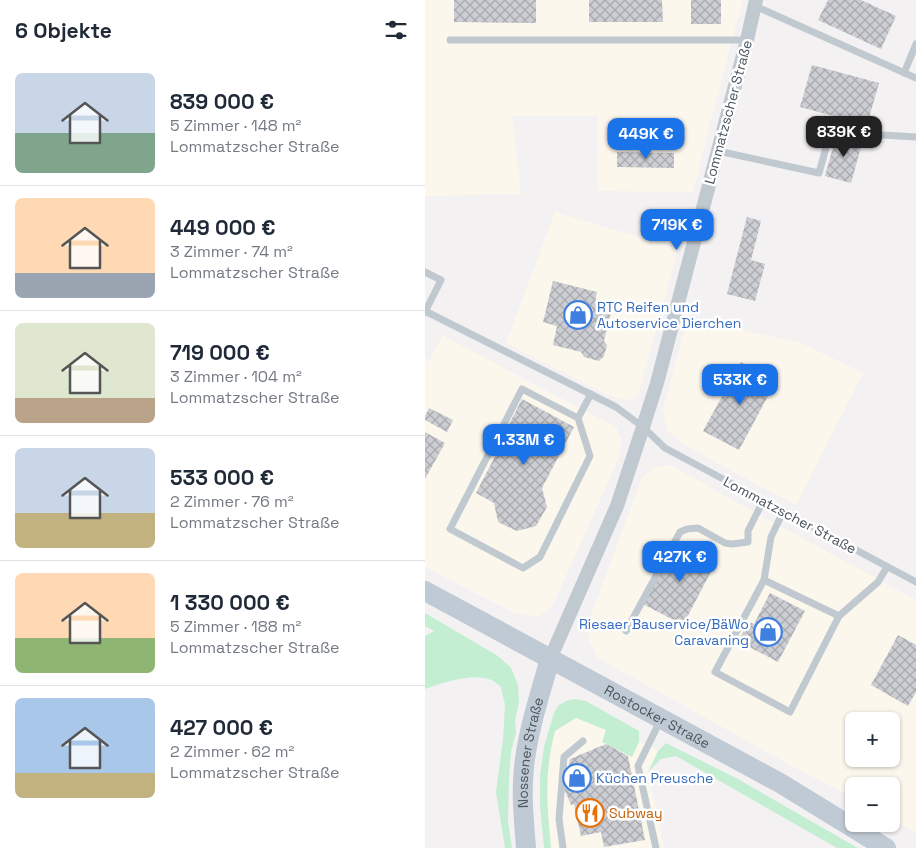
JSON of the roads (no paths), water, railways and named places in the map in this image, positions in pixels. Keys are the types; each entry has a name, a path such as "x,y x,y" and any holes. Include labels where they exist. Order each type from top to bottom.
{"street":[{"name":"Lommatzscher Straße","path":"550,659 617,506 643,427 659,373 756,3"},
{"name":"Rostocker Straße","path":"425,591 780,783 886,848"},
{"name":"Nossener Straße","path":"526,848 523,799 524,769 528,739 550,659"}],"lane":[{"path":"756,3 916,78"},
{"path":"450,40 747,40"},
{"path":"904,72 916,44"},
{"path":"718,151 819,173 833,122 882,135 916,136"},
{"path":"425,272 441,280 425,311 616,407 643,427"},
{"path":"578,418 522,388 450,529 523,568 540,557 590,456 578,418 591,394"},
{"name":"Lommatzscher Straße","path":"643,427 665,448 916,582"},
{"path":"627,631 680,532 698,528 725,543 748,542 748,531 763,501"},
{"path":"783,512 771,537 764,580 715,672 790,712 839,616 878,582 887,567"},
{"path":"764,580 839,616"},
{"path":"656,848 639,766 661,718"},
{"path":"563,848 559,819 564,757 583,741"}],"place":[{"name":"RTC Reifen und Autoservice Dierchen","path":"578,315"},
{"name":"Riesaer Bauservice/BäWo Caravaning","path":"768,632"},
{"name":"Küchen Preusche","path":"577,778"},
{"name":"Subway","path":"590,813"}]}
